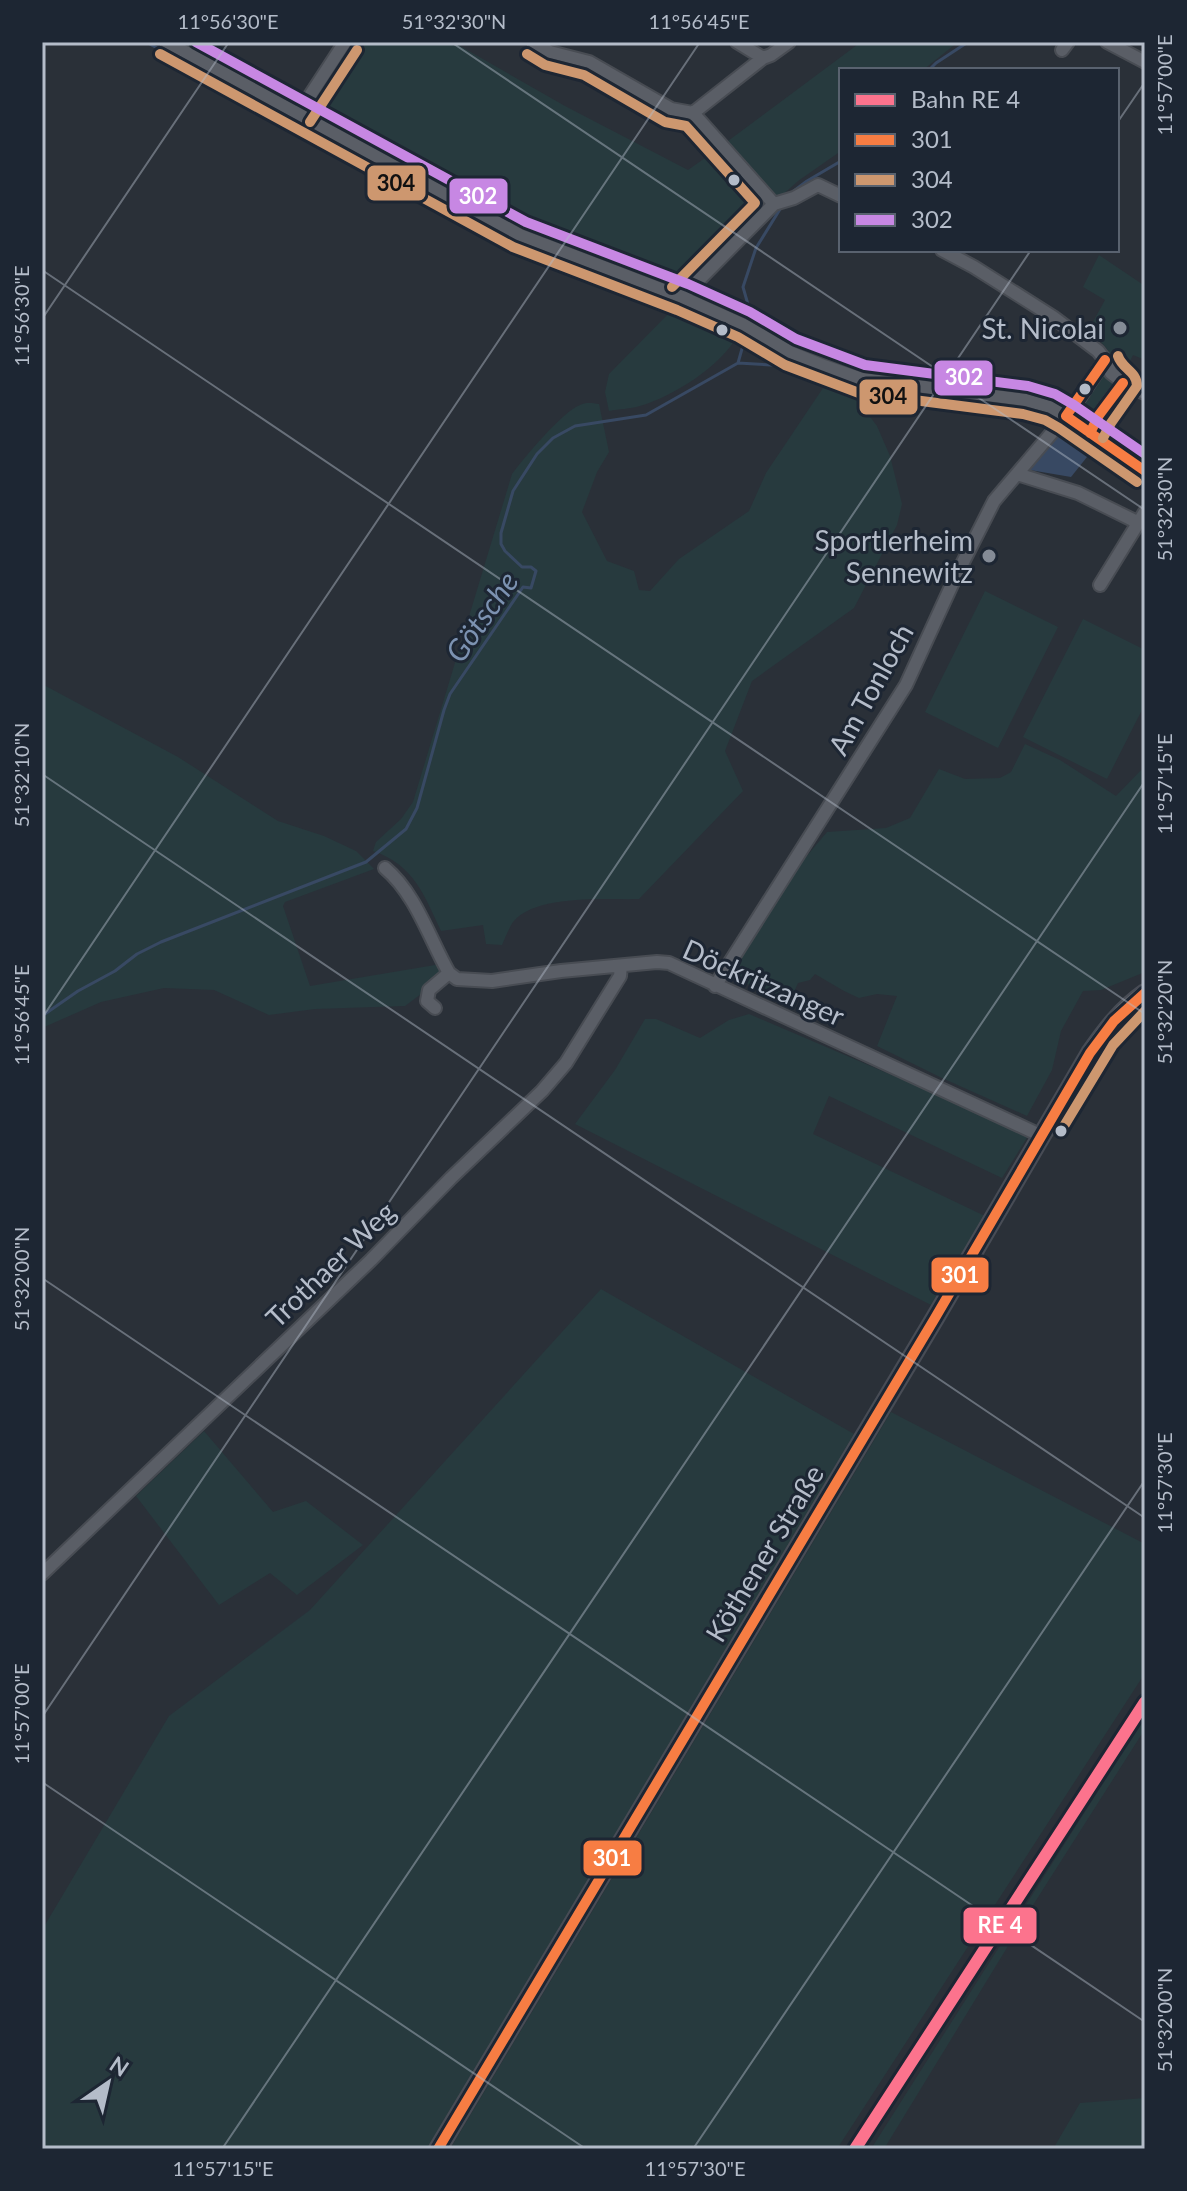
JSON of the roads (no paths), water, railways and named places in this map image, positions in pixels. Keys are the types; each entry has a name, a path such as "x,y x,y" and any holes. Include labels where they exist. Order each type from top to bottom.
{"main road":[{"name":"Köthener Straße","path":"438,2149 1090,1053 1109,1025 1145,993"}],"street":[{"path":"167,42 520,235 682,297 749,328 823,373 1026,400 1050,407 1145,471"},
{"path":"298,114 345,42"},
{"path":"534,42 550,52 589,62 671,109 693,113 774,204"},
{"path":"737,42 763,58"},
{"path":"693,113 763,58 789,42"},
{"path":"1107,42 1145,62"},
{"path":"682,297 774,204 794,198 818,185 839,195"},
{"path":"945,252 1028,300 1098,351 1111,373 1123,383 1145,393"},
{"name":"Am Tonloch","path":"715,986 906,685 994,501 1066,416 1105,360"},
{"path":"1090,433 1092,423 1106,409 1123,383"},
{"path":"1017,474 1142,518 1100,585"},
{"path":"385,868 397,878 410,898 449,973 429,990 427,1001 435,1008"},
{"name":"Döckritzanger","path":"449,973 457,979 492,981 561,971 669,963 1042,1136"},
{"name":"Trothaer Weg","path":"42,1574 371,1260 542,1091 566,1063 620,976 621,966"}],"water":[{"path":"1059,435 1091,452 1071,477 1030,470"}],"waterway":[{"path":"146,42 291,120"},
{"name":"Götsche","path":"931,68 968,42"},
{"path":"297,123 535,252 654,292"},
{"name":"Götsche","path":"787,196 839,162"},
{"name":"Götsche","path":"750,324 743,287 756,248 782,206"},
{"name":"Götsche","path":"42,1016 137,954 366,862 406,829 417,808 450,694 523,587 531,588 536,571 531,567 522,567 505,551 501,533 513,491 537,454 553,438 575,426 646,415 738,363 747,331"},
{"path":"738,363 788,366 831,382 870,391 1007,408 1049,422"},
{"path":"1063,430 1097,449"},
{"path":"1110,457 1145,479"}],"railway":[{"path":"848,2149 1145,1690"}],"place":[{"name":"St. Nicolai","path":"1120,328"},
{"name":"Sportlerheim Sennewitz","path":"989,556"}]}
